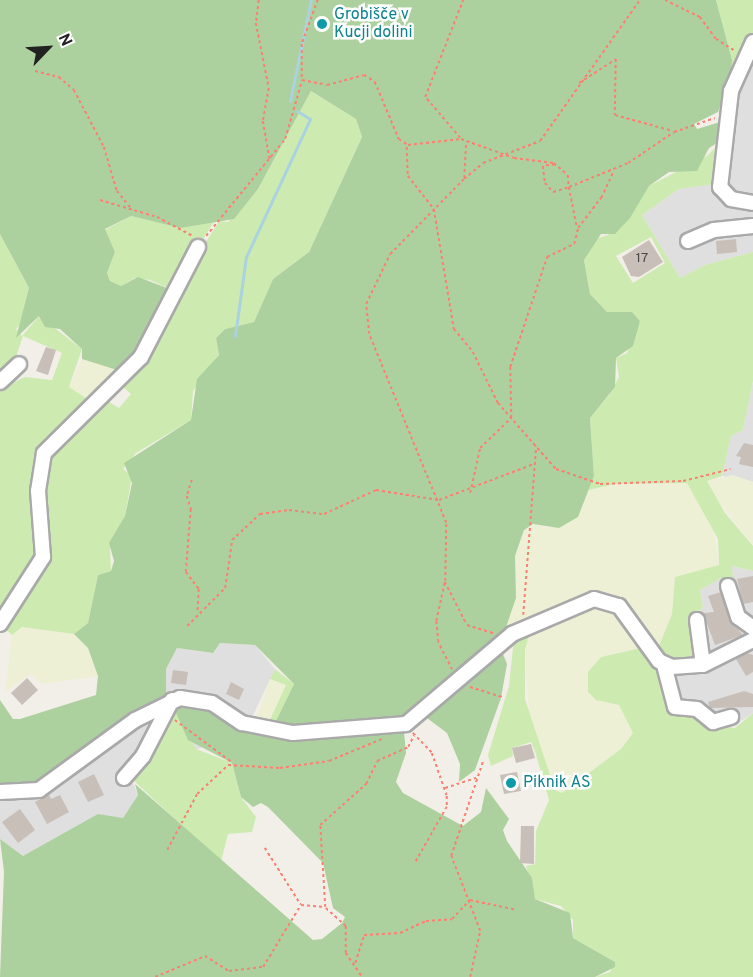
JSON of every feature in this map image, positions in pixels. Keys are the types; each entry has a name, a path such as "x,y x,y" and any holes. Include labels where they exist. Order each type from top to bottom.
{"street":[{"path":"753,42 742,65 726,112 720,187 731,199 753,203"},
{"path":"688,241 714,230 753,226"},
{"path":"0,624 43,557 38,491 44,453 146,350 198,247"},
{"path":"0,382 19,364"},
{"path":"728,586 738,617 753,628"},
{"path":"0,792 39,790 135,720 172,700 195,698 242,723 292,733 410,729 506,638 521,628 574,603 607,600 630,618 664,665 675,707 697,709 713,722 731,717"},
{"path":"697,620 703,665"},
{"path":"664,665 703,665 753,640"},
{"path":"124,778 143,756 172,700"}],"path":[{"path":"259,0 257,33 269,87 263,121 271,161"},
{"path":"100,200 130,207 186,230 198,247 271,161 285,139 302,80 302,44 318,0"},
{"path":"463,0 425,97 465,141 506,156 559,166 568,175 578,228"},
{"path":"503,697 458,682 438,642 448,542 439,500 369,334 366,304 390,254 464,179 483,163 540,141 578,84 640,0"},
{"path":"665,0 700,17 716,39 736,52 742,65"},
{"path":"578,84 616,59 615,115 674,132"},
{"path":"35,71 59,77 74,90 104,147 117,191 130,207"},
{"path":"302,80 327,85 364,75 375,82 399,139 408,145 460,138"},
{"path":"559,166 543,166 544,183 553,192 614,170 674,132 726,112"},
{"path":"464,179 465,141"},
{"path":"408,145 408,176 434,209 454,329 512,418 556,469 600,484 683,481 731,470"},
{"path":"470,493 480,448 512,418 510,367 519,351 522,325 532,310 548,257 569,250 578,228 602,198 614,170"},
{"path":"521,628 536,445"},
{"path":"187,626 198,612 225,588 232,540 247,520 289,510 324,514 376,490 439,500 472,484 534,464"},
{"path":"192,480 187,496 191,509 186,566 199,589 198,612"},
{"path":"445,582 468,625 506,638"},
{"path":"173,718 234,764 280,768 328,761 372,747 410,729"},
{"path":"410,729 432,753 445,788 447,807 415,863"},
{"path":"325,907 320,825 366,784 377,761 408,747 410,729"},
{"path":"470,977 480,945 470,900 451,856 483,761"},
{"path":"167,850 197,794 234,764"},
{"path":"445,788 478,777"},
{"path":"265,848 301,905"},
{"path":"355,963 364,935 400,933 426,921 452,919 470,900"},
{"path":"470,900 517,910"},
{"path":"155,977 205,956 229,971 263,967 285,937 289,916 301,905 325,907 346,926 346,952 362,977"}],"shaded area":[{"path":"753,36 753,252 705,265 680,278 642,215 679,189 701,183 724,128 724,104"},
{"path":"753,381 753,482 722,476 731,436 743,430"},
{"path":"731,566 753,571 753,713 727,730 705,725 693,713 671,709 656,669 703,607 700,590 721,578 732,580"},
{"path":"220,643 255,645 275,669 247,728 131,778 138,795 123,818 23,856 0,839 0,796 34,797 68,779 158,712 166,696 166,669 177,648 212,653"}],"green space":[{"path":"0,0 716,0 732,60 731,80 718,112 694,124 697,129 720,122 725,138 709,148 697,171 669,172 649,186 630,218 615,234 601,234 584,260 590,294 607,312 632,312 640,321 633,346 616,358 615,387 590,418 594,476 578,517 559,528 533,524 524,530 515,556 516,598 504,633 410,715 391,722 273,727 294,684 255,645 220,643 213,653 177,648 166,669 166,696 39,784 0,788 0,700 13,719 20,719 96,695 98,676 88,648 74,634 88,623 98,575 111,571 114,561 109,543 125,516 132,483 124,463 191,420 197,379 219,355 216,338 225,329 254,322 273,279 309,252 362,137 356,119 311,91 258,189 234,219 180,228 131,216 105,229 115,252 107,273 110,281 121,286 138,277 172,290 129,367 123,363 117,370 82,359 82,349 60,329 45,327 39,316 16,338 29,288 0,234"},
{"path":"716,0 753,0 753,36 731,80 732,60"},
{"path":"311,91 356,119 362,137 309,252 273,279 254,322 225,329 216,338 219,354 193,391 191,420 136,453 123,469 132,476 125,516 110,549 111,571 98,575 88,623 74,634 22,627 12,635 2,626 39,568 46,453 106,400 119,408 131,394 118,383 219,221 228,222 258,189"},
{"path":"725,138 714,184 679,189 642,215 680,278 705,265 753,252 753,381 743,430 731,436 722,476 707,481 725,513 753,546 753,571 732,566 733,581 721,578 700,590 703,607 693,617 697,661 677,662 657,651 672,614 675,577 719,565 718,539 687,483 615,484 584,491 594,476 590,417 610,394 619,377 616,358 627,353 640,321 632,312 607,312 590,294 584,260 596,239 608,235 649,186 707,156","holes":["651,237 665,263 633,283 616,256"]},
{"path":"131,216 180,228 215,220 172,290 150,280 135,278 121,286 110,281 107,273 115,252 105,230"},
{"path":"0,234 29,288 24,321 16,329 22,336 39,316 82,349 69,387 89,400 123,363 129,367 42,453 41,555 0,620 0,389 25,377 52,380 62,353 23,336 15,360 0,378"},
{"path":"82,359 117,370 89,400 69,387"},
{"path":"733,475 753,482 753,546 707,487 707,481"},
{"path":"687,483 713,524 719,566 675,577 672,614 657,652 615,598 602,594 573,598 504,633 516,598 515,556 524,530 533,524 548,528 584,491 615,484"},
{"path":"593,604 616,610 640,648 610,654 588,692 596,700 619,705 633,733 621,749 562,793 555,790 529,716 525,650 531,628"},
{"path":"22,627 74,634 88,648 98,676 43,684 30,674 5,692 12,635"},
{"path":"531,628 525,650 525,699 555,790 562,793 621,749 633,733 619,705 596,700 588,692 588,672 601,657 640,648 656,669 671,709 693,713 705,725 735,728 753,713 753,977 595,977 610,972 615,962 573,938 573,920 561,906 535,899 526,866 535,864 536,831 549,800 535,751 531,742 512,748 513,756 491,766 488,755 509,686 514,638"},
{"path":"501,649 507,664 501,698 475,770 459,782 460,764 447,733 427,718"},
{"path":"275,669 294,684 273,727 254,720 269,722 286,685 270,679"},
{"path":"270,679 286,685 269,722 257,716"},
{"path":"196,702 288,737 404,732 406,753 396,782 403,793 463,826 481,812 486,788 509,819 503,830 507,841 532,878 535,899 570,913 573,938 615,962 615,967 595,977 0,977 4,872 0,839 23,856 98,814 123,818 138,795 135,784 313,940 322,939 342,923 345,917 333,908 323,863 268,807 261,803 253,807 241,797 232,763 188,740 174,708"},
{"path":"174,708 196,749 232,763 241,797 256,817 252,832 228,834 221,862 131,778"}],"building":[{"path":"736,239 737,252 717,254 716,241"},
{"path":"649,240 663,262 639,277 631,276 622,257"},
{"path":"46,347 56,350 48,375 36,371"},
{"path":"744,443 753,445 753,467 739,464 741,457 736,456"},
{"path":"753,576 753,602 743,604 737,579"},
{"path":"721,592 730,620 743,635 715,645 703,613 714,612 708,596"},
{"path":"747,653 753,655 753,672 746,676 736,659"},
{"path":"173,670 188,672 186,685 171,683"},
{"path":"27,678 38,690 22,705 11,693"},
{"path":"231,682 244,689 239,700 226,694"},
{"path":"744,691 753,694 753,707 710,708 708,702"},
{"path":"531,744 535,758 516,763 512,748"},
{"name":"Piknik AS","path":"517,772 521,791 504,794 500,775"},
{"path":"94,774 104,795 88,802 78,782"},
{"path":"49,794 51,799 60,795 69,812 47,824 35,802"},
{"path":"20,809 35,830 18,843 2,822"},
{"path":"521,826 534,826 534,864 520,863"}],"waterway":[{"path":"290,101 311,0"},
{"path":"235,336 246,257 310,119 297,111"}],"place":[{"name":"Grobišče v Kucji dolini","path":"322,24"},
{"name":"Piknik AS","path":"511,783"}]}
